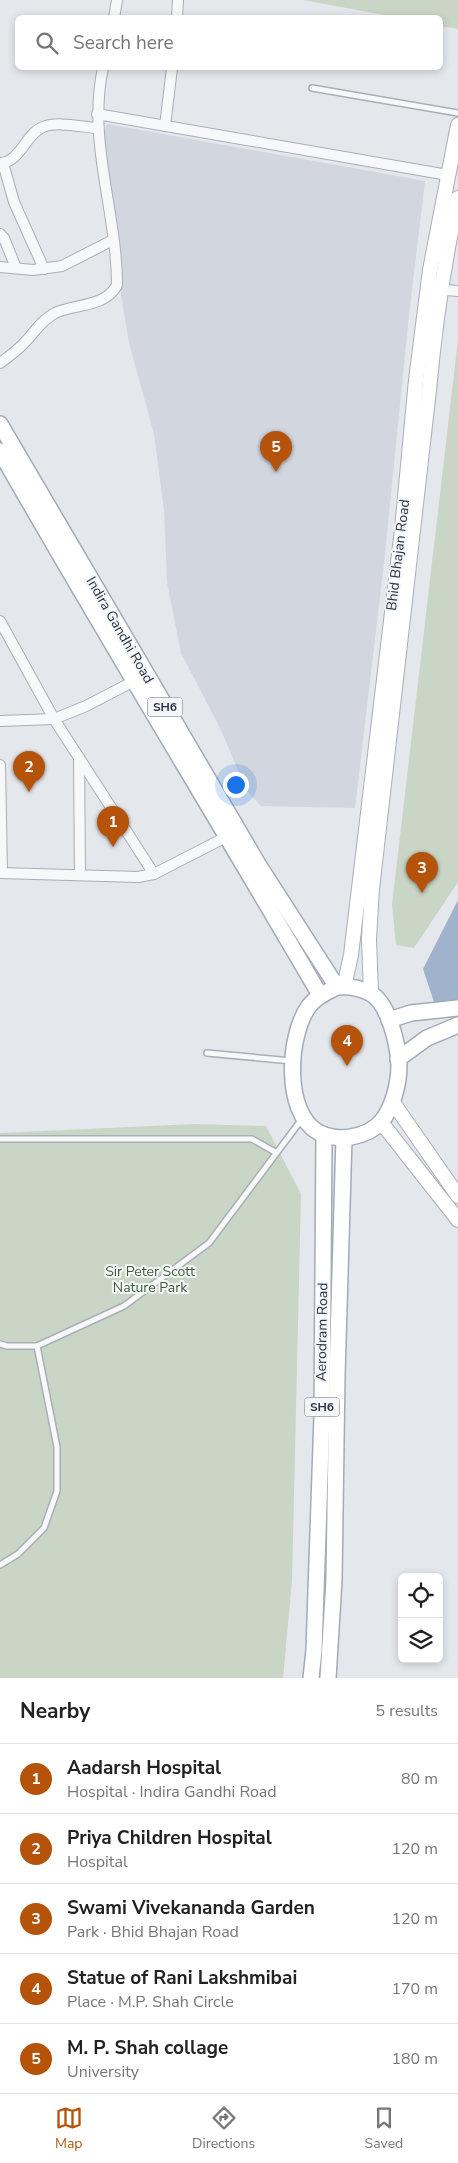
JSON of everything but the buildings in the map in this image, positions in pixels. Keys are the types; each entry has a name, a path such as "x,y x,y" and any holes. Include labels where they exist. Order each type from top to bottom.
{"main road":[{"name":"Bhid Bhajan Road","path":"340,987 352,945 400,538 448,175 458,125"},
{"name":"Bhid Bhajan Road","path":"371,994 369,939 372,889 434,289 458,198"},
{"name":"Indira Gandhi Road","path":"0,424 228,836 320,995"},
{"name":"Indira Gandhi Road","path":"0,451 263,873 340,987"},
{"path":"340,987 371,994 381,1003 390,1020 398,1059 392,1101 381,1122 369,1132 344,1138 324,1135 309,1126 303,1118 297,1105 294,1090 293,1061 294,1045 301,1020 309,1006 320,995 340,987"},
{"path":"390,1020 411,1013 458,1008"},
{"path":"398,1059 427,1038 458,1025"},
{"path":"392,1101 458,1196"},
{"path":"381,1122 458,1220"},
{"name":"Aerodram Road","path":"311,1678 322,1416 324,1135"},
{"name":"Aerodram Road","path":"328,1678 334,1580 337,1375 344,1138"}],"street":[{"path":"115,15 118,0"},
{"path":"177,15 178,0"},
{"path":"0,363 14,353 48,317 57,312 104,299 112,294 117,286 113,240 97,128 99,86 103,70"},
{"path":"165,126 172,70"},
{"path":"97,114 448,175"},
{"path":"44,269 14,202 2,163 12,160 29,138 44,126 97,128"},
{"path":"0,234 4,238 16,268"},
{"path":"0,267 33,270 62,266 113,240"},
{"path":"434,289 458,291"},
{"path":"0,621 54,719 154,874"},
{"path":"0,721 54,719 86,706 140,678"},
{"path":"79,757 80,875"},
{"path":"0,765 1,873 138,877 154,874 228,836"}],"lane":[{"path":"312,88 458,113"},
{"path":"207,1053 293,1061"},
{"path":"0,1344 7,1346 37,1346 124,1306 209,1243 256,1181 275,1152 303,1118"},
{"path":"0,1139 252,1139 275,1152"},
{"path":"0,1565 18,1554 44,1528 57,1491 57,1447 37,1346"}],"shaded area":[{"path":"107,124 425,181 409,315 384,563 355,808 261,806 247,791 220,728 181,653 167,582 164,510 154,434 129,343 116,264 102,136"}],"green space":[{"path":"303,0 458,0 458,29 443,26 443,15 384,15"},
{"path":"458,340 458,882 414,948 396,945 392,905"},
{"name":"Sir Peter Scott Nature Park","path":"194,1124 266,1126 301,1194 292,1581 283,1678 0,1678 0,1133"}],"water":[{"path":"458,900 458,1004 434,1002 423,969"}],"place":[{"name":"M. P. Shah collage","path":"276,472"},
{"name":"Priya Children Hospital","path":"29,792"},
{"name":"Aadarsh Hospital","path":"113,847"},
{"name":"Swami Vivekananda Garden","path":"422,893"},
{"name":"Statue of Rani Lakshmibai","path":"347,1066"}]}
